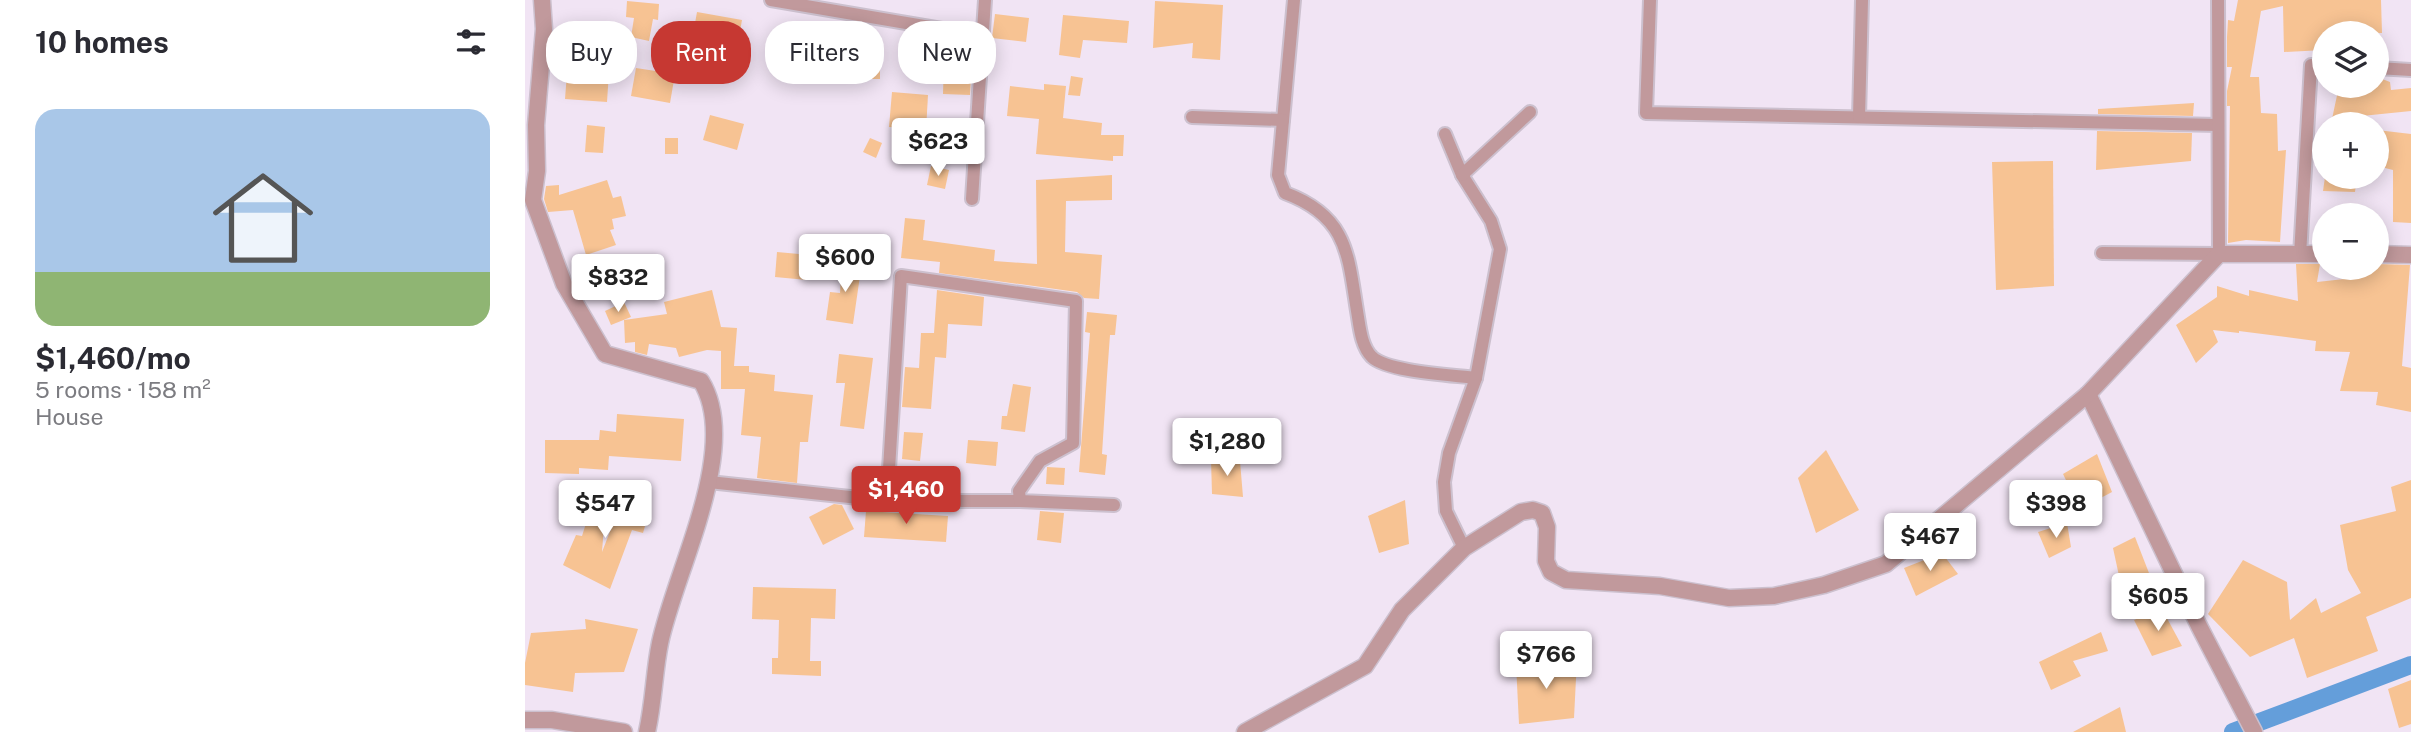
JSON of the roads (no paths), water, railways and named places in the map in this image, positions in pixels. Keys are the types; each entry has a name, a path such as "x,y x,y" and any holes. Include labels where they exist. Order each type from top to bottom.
{"street":[{"path":"542,0 544,29 536,125 537,171 529,200 564,284 605,354 701,381 710,396 715,427 709,482 660,643 656,695 647,732"},
{"path":"771,0 898,22"},
{"path":"984,21 985,0"},
{"path":"1287,0 1294,0 1278,175 1285,193 1304,200 1329,219 1346,244 1361,337 1372,357 1391,365 1476,378"},
{"path":"1650,0 1646,113 2218,125"},
{"path":"1859,117 1862,0"},
{"path":"1245,732 1365,666 1402,610 1464,548 1521,512 1533,510 1542,513 1547,527 1546,561 1551,572 1566,580 1660,586 1729,598 1774,596 1824,585 1886,564 2088,394 2219,254 2218,0"},
{"path":"2300,255 2312,65"},
{"path":"2389,69 2411,70"},
{"path":"972,198 980,84"},
{"path":"1462,175 1530,112"},
{"path":"1192,117 1283,120"},
{"path":"1445,134 1462,175 1491,221 1500,249 1476,378 1449,453 1444,482 1446,511 1464,548"},
{"path":"2102,253 2312,254"},
{"path":"2389,254 2411,255"},
{"path":"887,500 901,276 1076,301 1073,443 1040,461 1019,491 1020,500"},
{"path":"2088,394 2199,626 2254,732"},
{"path":"709,482 887,500 1020,500 1114,505"},
{"path":"525,720 552,720 624,732"}],"waterway":[{"path":"2233,732 2411,665"}]}
